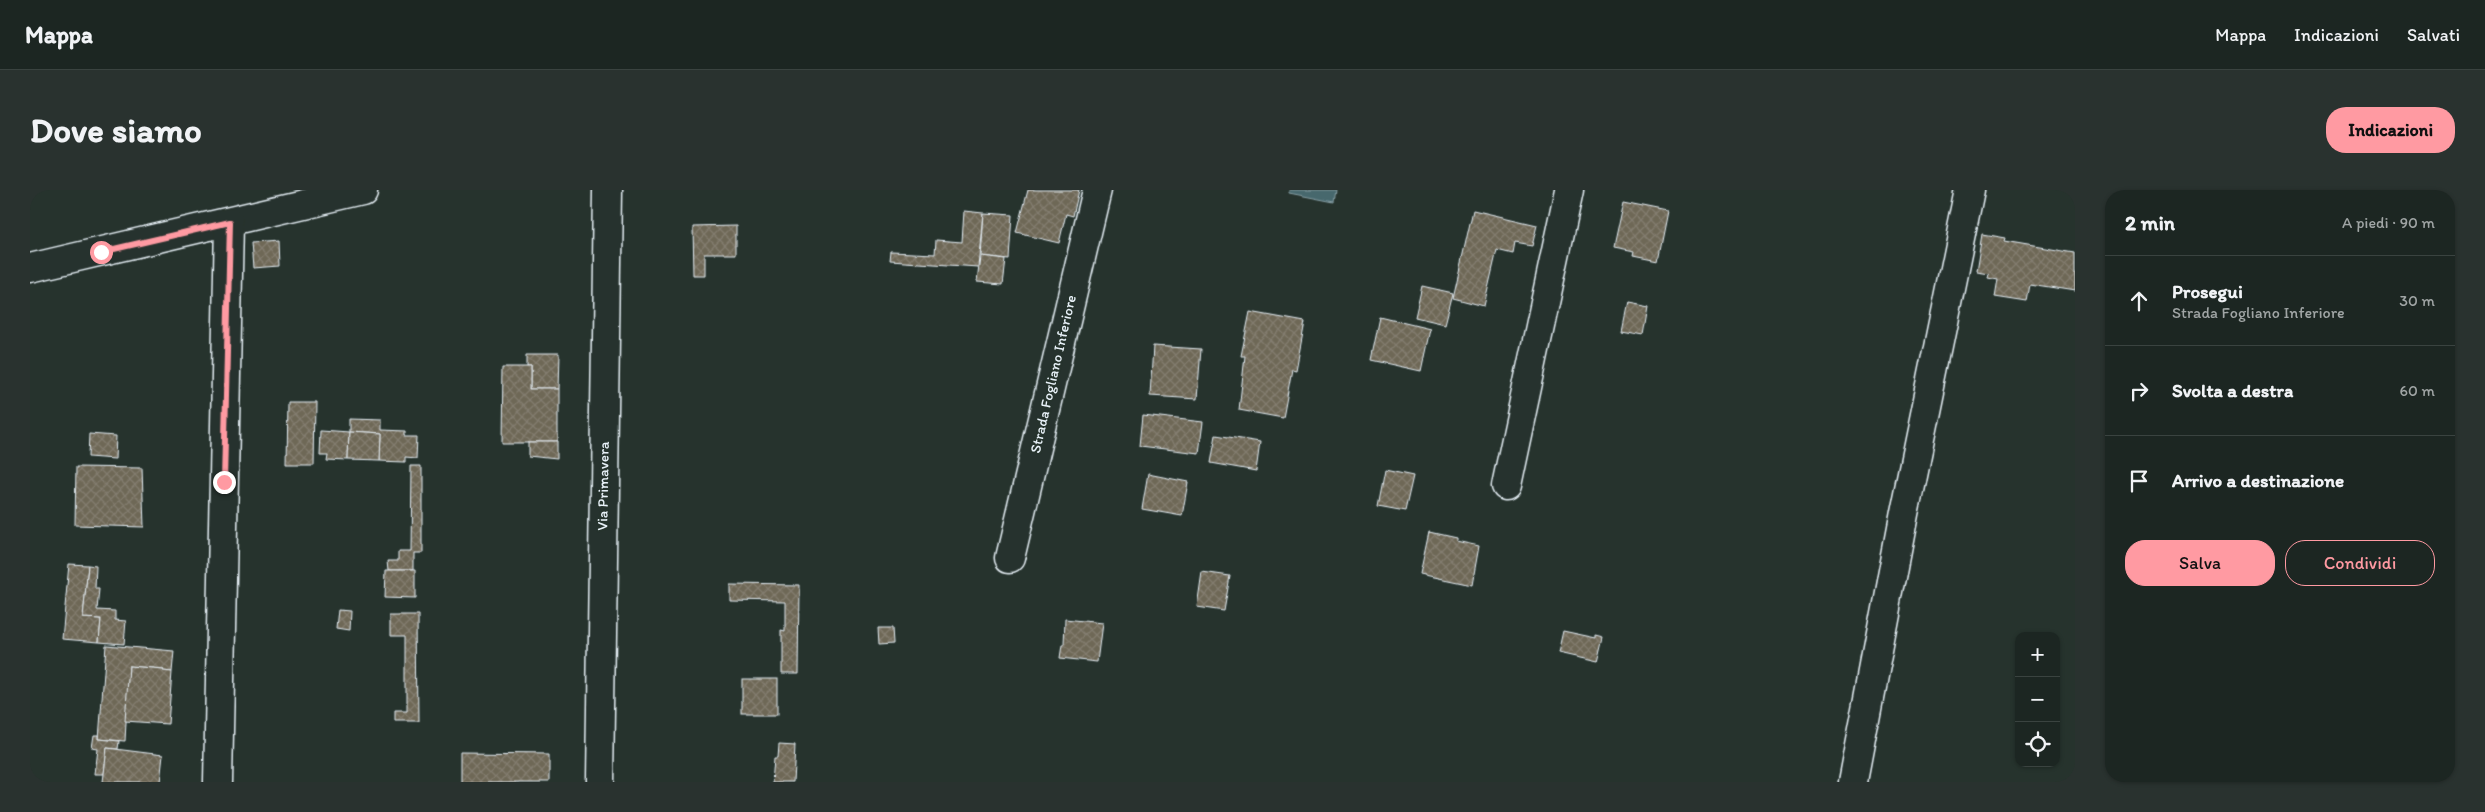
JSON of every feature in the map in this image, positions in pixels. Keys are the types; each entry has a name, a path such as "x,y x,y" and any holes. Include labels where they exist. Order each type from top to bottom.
{"street":[{"path":"30,268 363,190"},
{"name":"Via Primavera","path":"600,782 608,190"},
{"name":"Strada Fogliano Inferiore","path":"1010,558 1097,190"},
{"path":"1506,486 1569,190"},
{"path":"1853,782 1904,513 1970,190"},
{"path":"218,782 230,222"}],"water":[{"path":"1289,190 1336,190 1334,202 1289,193"}],"building":[{"path":"1028,190 1079,190 1073,216 1066,214 1059,243 1017,233"},
{"path":"1623,202 1668,211 1658,261 1633,256 1634,252 1613,248"},
{"path":"1473,210 1537,225 1532,246 1515,243 1513,254 1497,250 1484,306 1453,298"},
{"path":"964,211 983,213 978,267 890,261 891,252 935,254 936,240 962,242"},
{"path":"983,213 1013,215 1010,259 980,256"},
{"path":"736,226 736,254 704,254 704,275 693,275 692,227"},
{"path":"1982,234 2005,238 2004,241 2075,253 2075,291 2030,284 2027,302 1995,297 1998,279 1988,277 1989,273 1976,271"},
{"path":"279,241 280,266 253,268 251,243"},
{"path":"980,256 1006,259 1003,284 977,282"},
{"path":"1422,286 1453,293 1445,324 1415,317"},
{"path":"1627,302 1648,306 1643,335 1621,331"},
{"path":"1250,312 1305,322 1296,370 1292,369 1283,418 1239,410 1245,356 1241,356"},
{"path":"1380,317 1430,329 1421,371 1371,360"},
{"path":"1153,346 1201,349 1197,399 1150,396"},
{"path":"527,355 558,355 557,389 531,389 531,367 527,367"},
{"path":"503,367 531,367 531,389 557,389 557,442 502,442"},
{"path":"288,402 315,402 314,463 287,463"},
{"path":"1143,415 1203,422 1199,453 1140,446"},
{"path":"349,419 380,420 380,430 407,431 407,435 419,435 418,458 406,457 406,462 379,461 380,434 349,432"},
{"path":"321,430 349,432 348,460 326,459 327,453 320,453"},
{"path":"349,432 380,434 379,461 348,460"},
{"path":"89,434 116,436 115,459 88,457"},
{"path":"1216,435 1260,442 1256,471 1211,463"},
{"path":"528,442 557,442 557,459 528,456"},
{"path":"411,466 421,466 421,553 413,553 413,571 389,571 388,561 398,561 398,551 410,551"},
{"path":"76,467 142,468 144,527 75,525"},
{"path":"1385,470 1413,476 1405,511 1378,506"},
{"path":"1148,474 1188,482 1182,516 1142,509"},
{"path":"1429,532 1456,538 1456,541 1479,546 1472,585 1420,574"},
{"path":"69,564 88,565 83,618 101,619 99,642 62,639"},
{"path":"88,565 96,566 95,589 99,589 97,610 115,611 115,620 126,621 124,644 99,642 101,619 83,618"},
{"path":"386,571 415,571 415,598 385,597"},
{"path":"1202,572 1230,576 1224,611 1197,607"},
{"path":"729,584 799,585 798,674 781,674 781,630 785,631 785,601 729,600"},
{"path":"338,610 350,611 349,631 336,629"},
{"path":"391,614 418,614 419,723 393,723 393,713 407,713 407,635 391,635"},
{"path":"1065,619 1102,623 1097,662 1060,658 1062,645 1064,645"},
{"path":"878,628 893,628 894,643 879,644"},
{"path":"1563,631 1596,638 1596,635 1604,637 1598,662 1558,653"},
{"path":"106,645 174,651 172,672 163,671 163,669 129,666 125,741 99,739"},
{"path":"129,666 163,669 163,671 172,672 168,724 125,721"},
{"path":"742,679 777,679 777,714 742,714"},
{"path":"94,735 99,735 99,739 119,741 118,749 107,748 104,774 95,774 98,749 92,748"},
{"path":"779,743 795,744 793,782 773,782 775,756 778,756"},
{"path":"107,748 163,755 160,782 103,782"},
{"path":"460,753 549,754 549,782 460,782"}],"route":[{"path":"101,252 230,222 224,482"}]}
